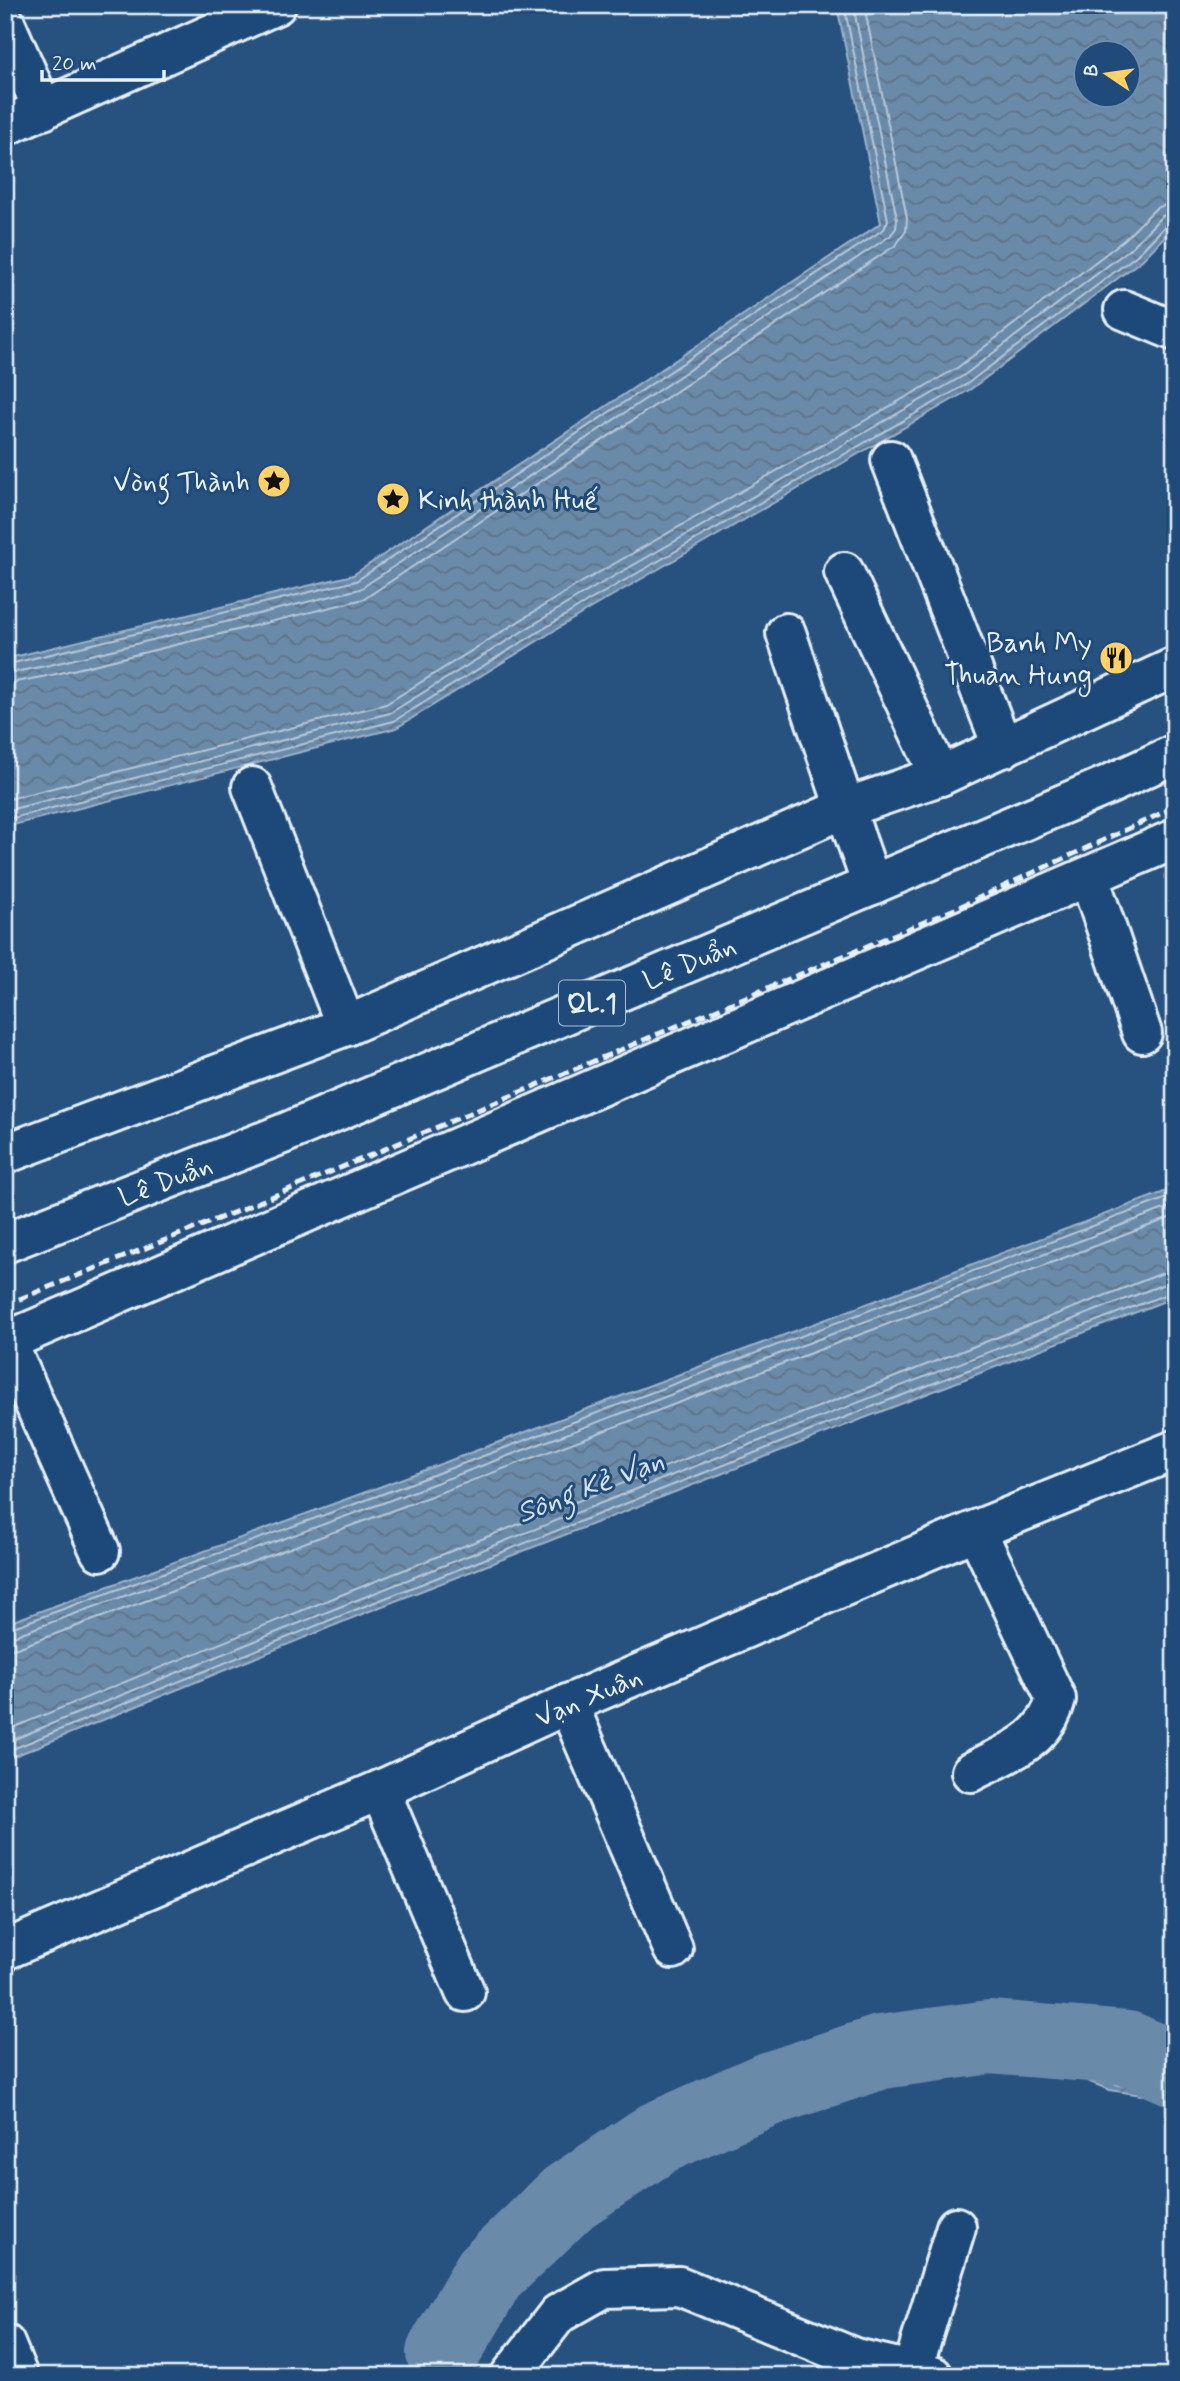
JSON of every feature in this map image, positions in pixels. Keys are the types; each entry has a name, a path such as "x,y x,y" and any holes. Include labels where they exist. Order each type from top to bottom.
{"main road":[{"path":"5,126 276,5"},
{"path":"5,23 43,110"},
{"path":"1124,310 1175,331"},
{"path":"891,460 1003,748"},
{"path":"844,572 940,776"},
{"path":"786,633 872,885"},
{"path":"5,1154 346,1026 845,808 940,776 1175,667"},
{"name":"Lê Duẩn","path":"5,1243 285,1133 1108,785 1175,754"},
{"path":"252,787 346,1026"},
{"path":"100,1551 6,1342 1175,839"},
{"path":"1090,877 1142,1032"},
{"name":"Vạn Xuân","path":"5,1950 380,1790 568,1704 976,1530 1175,1450"},
{"path":"971,1772 1030,1741 1051,1717 1056,1699 976,1530"},
{"path":"568,1704 673,1949"},
{"path":"380,1790 465,1992"},
{"path":"510,2376 558,2314 604,2288 679,2286 855,2358 922,2374 956,2227"},
{"path":"5,2344 18,2376"}],"water":[{"path":"1175,5 1175,226 1142,260 971,389 591,608 396,728 5,827 5,659 353,575 881,223 837,6"},
{"name":"Sông Kẻ Vạn","path":"1175,1188 1175,1297 367,1612 5,1760 5,1624 374,1489"},
{"path":"1063,2017 1175,2043 1175,2096 1110,2090 1023,2053 970,2040 1032,2018"}],"waterway":[{"path":"443,2353 489,2274 569,2197 658,2138 766,2090 881,2052 990,2037 1127,2048 1175,2069"}],"railway":[{"path":"5,1305 245,1208 955,909 1175,807"}],"place":[{"name":"Vòng Thành","path":"274,481"},
{"name":"Kinh thành Huế","path":"393,499"},
{"name":"Banh My Thuan Hung","path":"1116,658"}]}
